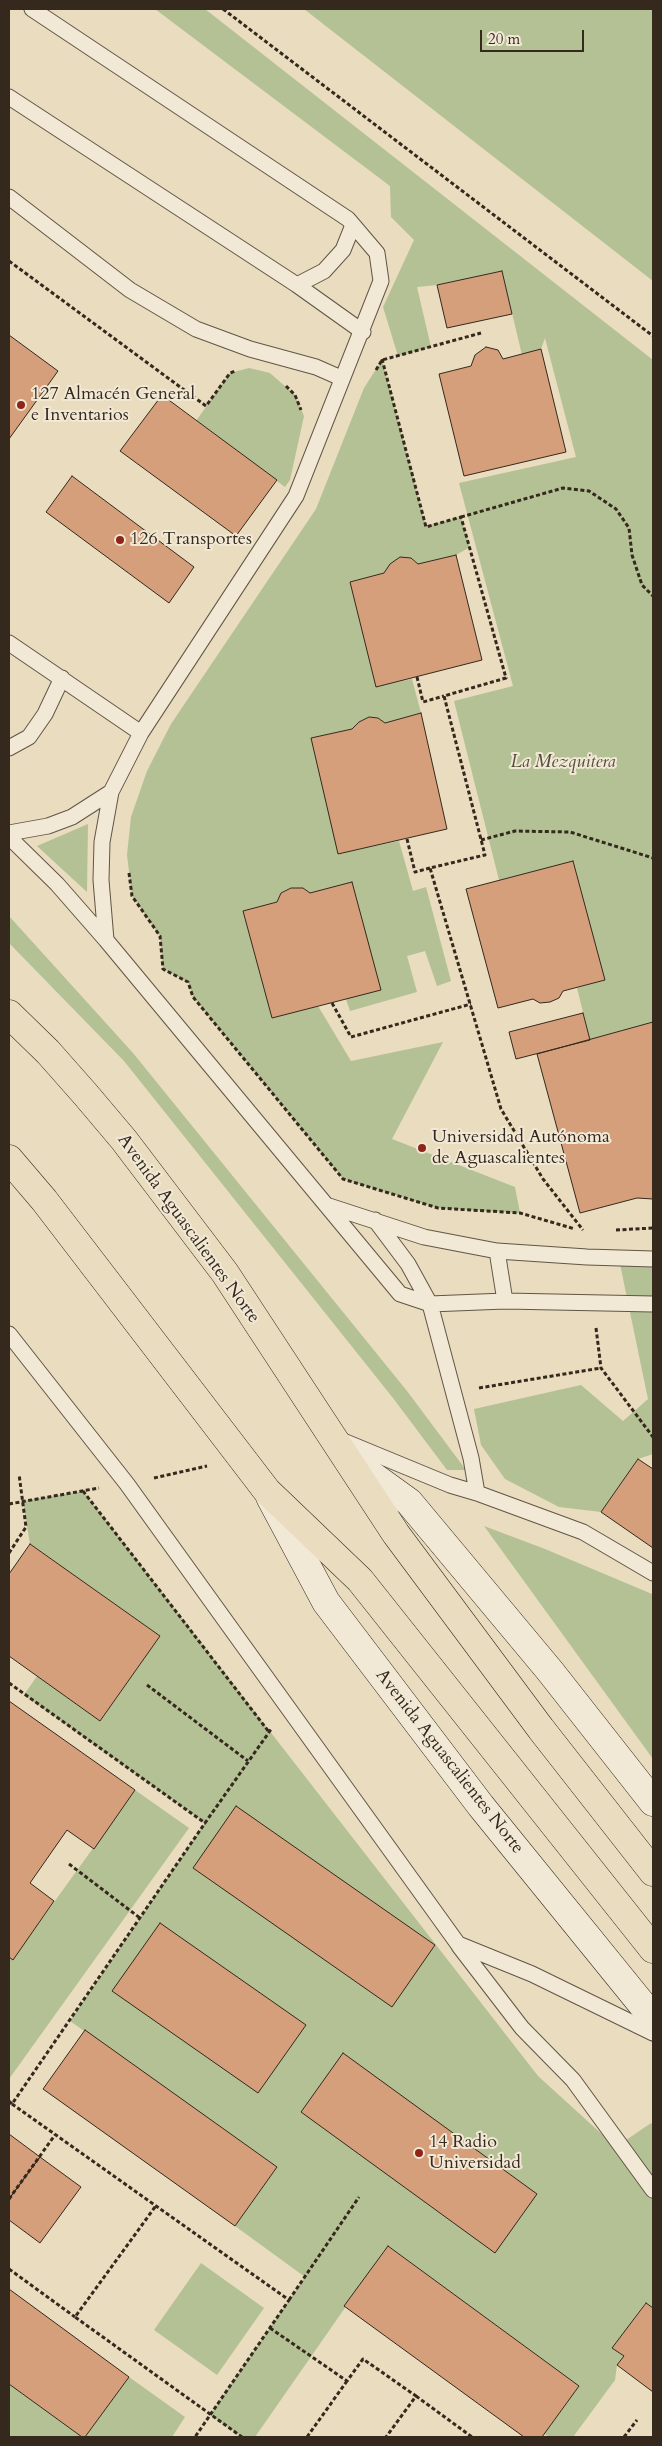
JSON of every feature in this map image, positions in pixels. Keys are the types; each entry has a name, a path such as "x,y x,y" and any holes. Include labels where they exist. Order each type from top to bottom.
{"main road":[{"name":"Avenida Aguascalientes Norte","path":"9,1014 48,1052 124,1140 225,1273 342,1448 402,1542 541,1729 653,1872"},
{"name":"Avenida Aguascalientes Norte","path":"9,1159 44,1200 267,1491 360,1580 653,1949"}],"street":[{"name":"Avenida Aguascalientes Norte","path":"342,1448 409,1502 550,1672 653,1802"},
{"name":"Avenida Aguascalientes Norte","path":"267,1491 326,1602 481,1806 653,2018"}],"lane":[{"path":"32,9 348,219 377,253 381,281 364,328 341,378 296,496 141,733 111,792 102,842 101,880 106,940"},
{"path":"9,97 364,328"},
{"path":"9,197 130,290 196,329 250,349 316,367 341,378"},
{"path":"296,285 324,271 343,250 353,225"},
{"path":"9,643 141,733"},
{"path":"9,748 29,737 45,714 62,678"},
{"path":"9,833 48,826 72,817 111,792"},
{"path":"9,837 57,884 106,940 329,1206 400,1294 430,1304 504,1301 653,1304"},
{"path":"329,1206 424,1236 497,1251 587,1257 653,1258"},
{"path":"375,1220 408,1264 430,1304 471,1458 477,1493"},
{"path":"497,1251 504,1301"},
{"path":"9,1334 127,1484 458,1944 522,2028 574,2080 653,2190"},
{"path":"342,1448 477,1493 583,1532 653,1573"},
{"path":"458,1944 532,1974 653,2033"}],"path":[{"path":"223,9 653,336"},
{"path":"9,261 206,406 230,373 240,370"},
{"path":"364,328 382,360 426,527 562,488 589,491 616,509 629,528 632,555 642,585 653,596"},
{"path":"373,374 382,360 481,333"},
{"path":"282,383 295,395 304,416"},
{"path":"417,677 423,702 506,678 462,517"},
{"path":"407,838 416,872 486,855 444,696"},
{"path":"481,840 515,831 570,832 653,858"},
{"path":"129,871 132,896 160,936 163,968 188,982 192,997 344,1179 438,1208 520,1213 583,1231 543,1179 501,1109 430,868"},
{"path":"332,1003 351,1036 470,1004"},
{"path":"472,1389 601,1368 653,1437"},
{"path":"9,1553 26,1527 19,1474"},
{"path":"83,1491 269,1732"},
{"path":"9,1504 23,1501"},
{"path":"9,1683 205,1823"},
{"path":"147,1685 248,1761"},
{"path":"288,1707 248,1761 10,2103 289,2300"},
{"path":"69,1864 140,1918"},
{"path":"9,2199 56,2135"},
{"path":"195,2437 359,2197"},
{"path":"75,2317 155,2207"},
{"path":"9,2269 242,2437"},
{"path":"270,2328 346,2381"},
{"path":"306,2437 363,2359 472,2437"},
{"path":"386,2437 416,2396"},
{"path":"624,2437 637,2420"}],"green space":[{"name":"La Mezquitera","path":"155,9 205,9 653,360 653,1022 590,1040 577,988 604,980 573,862 499,880 454,701 513,686 459,483 576,457 545,338 541,349 522,355 502,271 437,285 417,287 431,347 398,356 383,307 414,240 391,217 390,186"},
{"path":"304,9 653,9 653,281"},
{"path":"382,360 426,526 461,517 470,547 456,555 418,564 411,558 384,573 350,582 376,686 412,679 421,713 385,723 378,718 369,717 359,722 352,729 311,738 339,853 399,841 413,891 426,887 451,981 437,986 425,951 407,956 417,992 350,1011 310,893 303,888 291,888 281,893 277,902 243,912 272,1018 318,1006 351,1061 443,1042 392,1139 515,1187 520,1213 438,1208 343,1179 193,997 188,982 163,969 160,936 132,896 127,855 131,817 147,771 171,724 316,509 364,388"},
{"path":"249,368 270,373 295,395 304,416 290,480 285,487 196,421 230,373"},
{"path":"88,824 87,892 37,846"},
{"path":"9,916 133,1053 407,1391 466,1470 447,1470 393,1398 124,1061 9,943"},
{"path":"620,1264 653,1264 653,1454 638,1459 601,1512 559,1507 505,1479 481,1445 474,1409 581,1385 623,1421 648,1399"},
{"path":"83,1491 538,2076 616,2147 651,2123 653,2126 653,2308 645,2303 613,2348 624,2356 617,2365 615,2380 573,2437 550,2437 544,2434 579,2386 388,2246 255,2437 242,2437 210,2415 305,2277 235,2226 277,2167 70,2021 205,1823 24,1695 37,1676 100,1721 160,1636 30,1544 23,1501"},
{"path":"484,1526 545,1549 652,1594 653,1759"},
{"path":"135,1790 189,1828 9,2079 9,1957 13,1959"},
{"path":"201,2263 264,2308 217,2375 154,2330"},
{"path":"129,2377 185,2417 172,2437 85,2437"},
{"path":"9,2384 82,2437 10,2437"}],"building":[{"path":"502,271 512,314 447,328 437,285"},
{"name":"127 Almacén General e Inventarios","path":"9,335 58,371 9,439"},
{"path":"486,347 498,350 503,359 541,349 566,452 464,476 439,374 471,366 475,355"},
{"path":"162,395 277,480 236,536 120,451"},
{"name":"126 Transportes","path":"72,476 194,567 169,603 46,512"},
{"path":"456,555 482,660 376,687 350,582 384,573 390,564 400,557 411,558 418,564"},
{"path":"421,713 447,829 338,854 311,738 352,729 359,722 369,717 378,718 385,723"},
{"path":"573,861 605,980 563,991 559,998 550,1002 540,1003 533,999 498,1008 466,889"},
{"path":"352,882 381,990 272,1018 243,911 277,902 281,893 291,888 303,888 310,893"},
{"path":"583,1013 590,1040 516,1059 509,1032"},
{"path":"653,1022 653,1199 637,1198 580,1213 537,1054"},
{"path":"638,1459 653,1469 653,1548 601,1512"},
{"path":"30,1544 160,1636 100,1721 9,1656 9,1574"},
{"path":"9,1701 135,1790 94,1849 67,1830 30,1883 54,1901 13,1960 9,1957"},
{"path":"236,1806 435,1945 392,2007 193,1868"},
{"path":"160,1923 306,2025 258,2093 112,1991"},
{"path":"85,2030 277,2167 235,2226 43,2089"},
{"name":"14 Radio Universidad","path":"343,2053 537,2194 495,2253 301,2112"},
{"path":"9,2134 40,2157 9,2199"},
{"path":"40,2157 81,2187 40,2243 9,2220 9,2199"},
{"path":"388,2246 579,2386 542,2437 524,2437 344,2306"},
{"path":"9,2289 129,2377 85,2437 82,2437 9,2384"},
{"path":"646,2303 653,2308 653,2392 617,2365 624,2356 612,2348"}],"place":[{"name":"127 Almacén General e Inventarios","path":"21,405"},
{"name":"126 Transportes","path":"120,540"},
{"name":"Universidad Autónoma de Aguascalientes","path":"422,1148"},
{"name":"14 Radio Universidad","path":"419,2153"}]}
